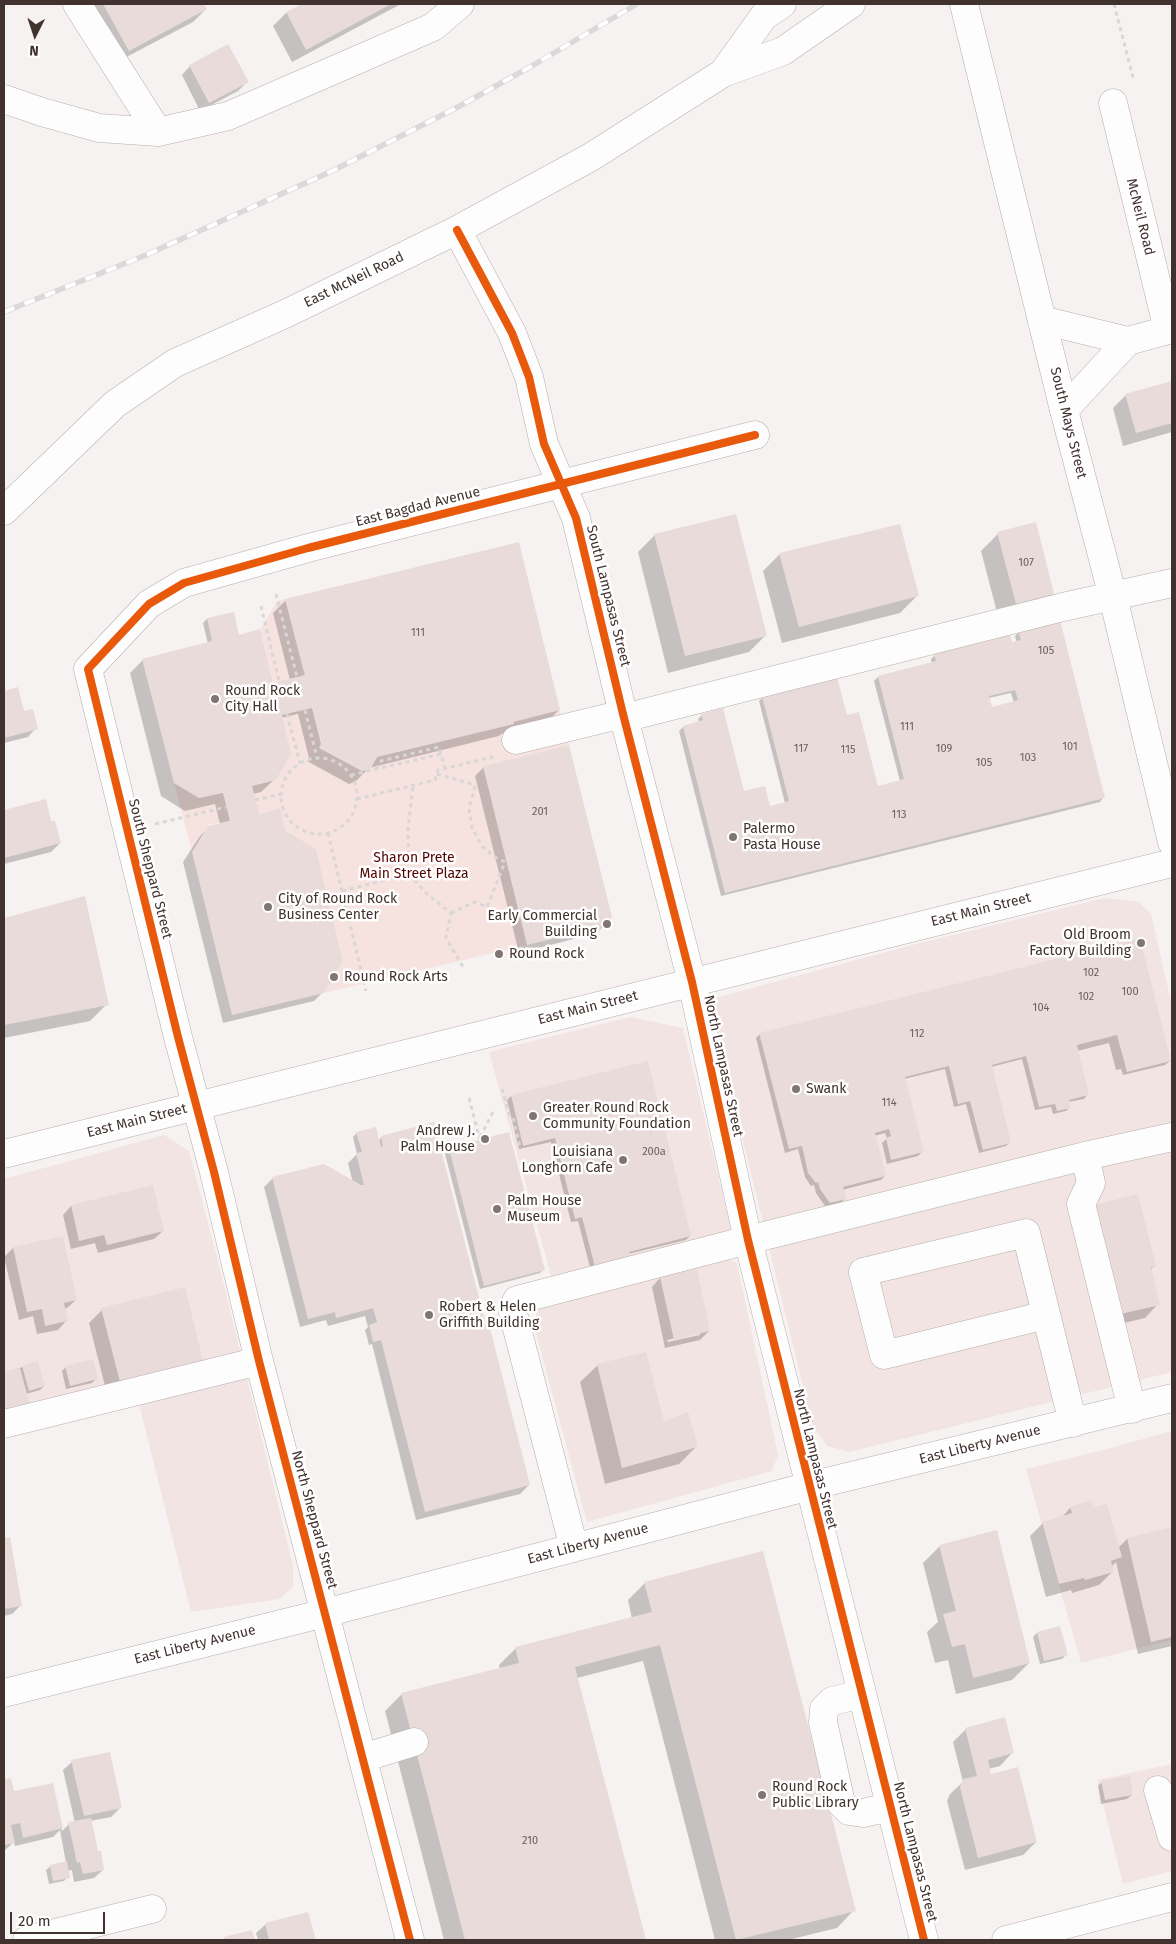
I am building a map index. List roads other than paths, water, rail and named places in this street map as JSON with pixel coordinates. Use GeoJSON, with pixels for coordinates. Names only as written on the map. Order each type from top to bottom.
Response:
{"type":"FeatureCollection","features":[{"type":"Feature","properties":{"kind":"street"},"geometry":{"type":"LineString","coordinates":[[77,4],[158,132]]}},
{"type":"Feature","properties":{"kind":"street"},"geometry":{"type":"LineString","coordinates":[[4,99],[100,128],[158,132],[228,116],[433,27],[460,4]]}},
{"type":"Feature","properties":{"kind":"street","name":"East McNeil Road"},"geometry":{"type":"LineString","coordinates":[[723,73],[764,16],[782,4]]}},
{"type":"Feature","properties":{"kind":"street","name":"East McNeil Road"},"geometry":{"type":"LineString","coordinates":[[4,511],[115,404],[176,364],[285,314],[457,230],[591,157],[723,73],[783,51],[852,4]]}},
{"type":"Feature","properties":{"kind":"street","name":"South Mays Street"},"geometry":{"type":"LineString","coordinates":[[964,4],[1064,410],[1113,597],[1172,842]]}},
{"type":"Feature","properties":{"kind":"street","name":"McNeil Road"},"geometry":{"type":"LineString","coordinates":[[1113,104],[1170,330]]}},
{"type":"Feature","properties":{"kind":"street","name":"South Lampasas Street"},"geometry":{"type":"LineString","coordinates":[[457,230],[512,332],[529,377],[544,444],[576,518],[692,982]]}},
{"type":"Feature","properties":{"kind":"street"},"geometry":{"type":"LineString","coordinates":[[1042,320],[1128,341],[1170,330]]}},
{"type":"Feature","properties":{"kind":"street"},"geometry":{"type":"LineString","coordinates":[[1064,410],[1128,341]]}},
{"type":"Feature","properties":{"kind":"street","name":"East Bagdad Avenue"},"geometry":{"type":"LineString","coordinates":[[110,645],[149,604],[184,583],[308,548],[755,435]]}},
{"type":"Feature","properties":{"kind":"street"},"geometry":{"type":"LineString","coordinates":[[516,740],[624,716],[1063,607],[1172,583]]}},
{"type":"Feature","properties":{"kind":"street","name":"South Sheppard Street"},"geometry":{"type":"LineString","coordinates":[[110,645],[88,669],[196,1106]]}},
{"type":"Feature","properties":{"kind":"street","name":"East Main Street"},"geometry":{"type":"LineString","coordinates":[[4,1154],[1172,863]]}},
{"type":"Feature","properties":{"kind":"street","name":"North Lampasas Street"},"geometry":{"type":"LineString","coordinates":[[692,982],[748,1240],[924,1940]]}},
{"type":"Feature","properties":{"kind":"street","name":"North Sheppard Street"},"geometry":{"type":"LineString","coordinates":[[196,1106],[410,1940]]}},
{"type":"Feature","properties":{"kind":"street"},"geometry":{"type":"LineString","coordinates":[[574,1548],[513,1313],[517,1300],[1085,1156],[1172,1137]]}},
{"type":"Feature","properties":{"kind":"street"},"geometry":{"type":"LineString","coordinates":[[1085,1156],[1092,1183],[1081,1204],[1132,1408]]}},
{"type":"Feature","properties":{"kind":"street"},"geometry":{"type":"LineString","coordinates":[[1046,1315],[884,1355],[863,1272],[1026,1232],[1073,1423]]}},
{"type":"Feature","properties":{"kind":"street"},"geometry":{"type":"LineString","coordinates":[[4,1424],[260,1361]]}},
{"type":"Feature","properties":{"kind":"street","name":"East Liberty Avenue"},"geometry":{"type":"LineString","coordinates":[[4,1692],[325,1613],[810,1486],[1172,1398]]}},
{"type":"Feature","properties":{"kind":"street"},"geometry":{"type":"LineString","coordinates":[[862,1694],[832,1701],[824,1709],[823,1722],[841,1802],[849,1811],[862,1813],[890,1807]]}},
{"type":"Feature","properties":{"kind":"street"},"geometry":{"type":"LineString","coordinates":[[363,1758],[414,1742]]}},
{"type":"Feature","properties":{"kind":"street"},"geometry":{"type":"LineString","coordinates":[[1158,1790],[1172,1837]]}},
{"type":"Feature","properties":{"kind":"street"},"geometry":{"type":"LineString","coordinates":[[1006,1940],[1172,1897]]}},
{"type":"Feature","properties":{"kind":"street"},"geometry":{"type":"LineString","coordinates":[[27,1940],[152,1909]]}},
{"type":"Feature","properties":{"kind":"railway"},"geometry":{"type":"LineString","coordinates":[[4,312],[146,255],[330,172],[458,107],[637,4]]}},
{"type":"Feature","properties":{"kind":"place","name":"Round Rock City Hall"},"geometry":{"type":"Point","coordinates":[215,699]}},
{"type":"Feature","properties":{"kind":"place","name":"Palermo Pasta House"},"geometry":{"type":"Point","coordinates":[733,837]}},
{"type":"Feature","properties":{"kind":"place","name":"City of Round Rock Business Center"},"geometry":{"type":"Point","coordinates":[268,907]}},
{"type":"Feature","properties":{"kind":"place","name":"Early Commercial Building"},"geometry":{"type":"Point","coordinates":[607,924]}},
{"type":"Feature","properties":{"kind":"place","name":"Old Broom Factory Building"},"geometry":{"type":"Point","coordinates":[1141,943]}},
{"type":"Feature","properties":{"kind":"place","name":"Round Rock"},"geometry":{"type":"Point","coordinates":[499,954]}},
{"type":"Feature","properties":{"kind":"place","name":"Round Rock Arts"},"geometry":{"type":"Point","coordinates":[334,977]}},
{"type":"Feature","properties":{"kind":"place","name":"Swank"},"geometry":{"type":"Point","coordinates":[796,1089]}},
{"type":"Feature","properties":{"kind":"place","name":"Greater Round Rock Community Foundation"},"geometry":{"type":"Point","coordinates":[533,1116]}},
{"type":"Feature","properties":{"kind":"place","name":"Andrew J. Palm House"},"geometry":{"type":"Point","coordinates":[485,1139]}},
{"type":"Feature","properties":{"kind":"place","name":"Louisiana Longhorn Cafe"},"geometry":{"type":"Point","coordinates":[623,1160]}},
{"type":"Feature","properties":{"kind":"place","name":"Palm House Museum"},"geometry":{"type":"Point","coordinates":[497,1209]}},
{"type":"Feature","properties":{"kind":"place","name":"Robert & Helen Griffith Building"},"geometry":{"type":"Point","coordinates":[429,1315]}},
{"type":"Feature","properties":{"kind":"place","name":"Round Rock Public Library"},"geometry":{"type":"Point","coordinates":[762,1795]}},
{"type":"Feature","properties":{"kind":"park label","name":"Sharon Prete Main Street Plaza"},"geometry":{"type":"Point","coordinates":[414,866]}}]}
